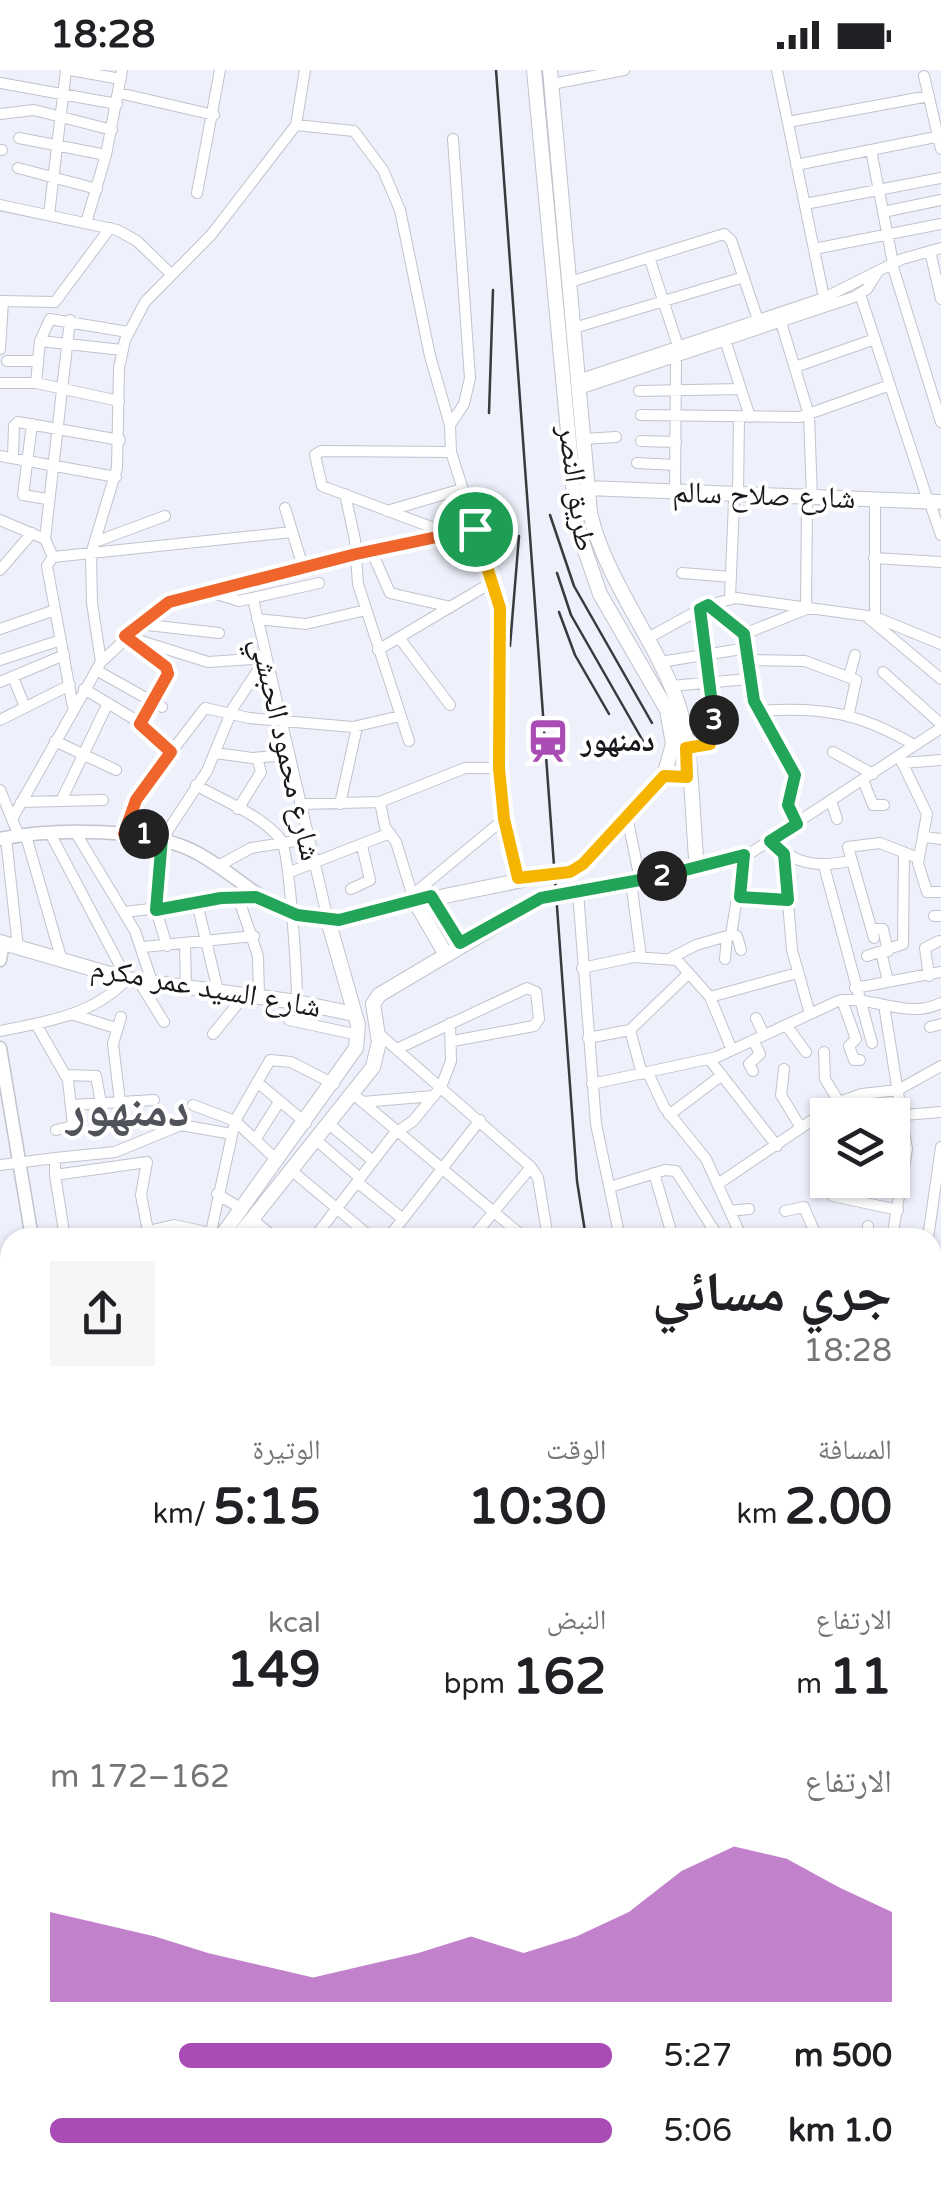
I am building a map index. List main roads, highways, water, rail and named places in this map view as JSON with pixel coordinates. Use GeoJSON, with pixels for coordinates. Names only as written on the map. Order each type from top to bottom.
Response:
{"type":"FeatureCollection","features":[{"type":"Feature","properties":{"kind":"main road","name":"طريق النصر"},"geometry":{"type":"LineString","coordinates":[[534,70],[575,515],[596,585],[671,721],[672,755],[664,776]]}},
{"type":"Feature","properties":{"kind":"main road","name":"طريق النصر"},"geometry":{"type":"LineString","coordinates":[[551,77],[588,492],[602,556],[671,686],[686,748],[698,868]]}},
{"type":"Feature","properties":{"kind":"main road","name":"شارع صلاح سالم"},"geometry":{"type":"LineString","coordinates":[[588,492],[675,492],[736,498]]}},
{"type":"Feature","properties":{"kind":"main road","name":"شارع صلاح سالم"},"geometry":{"type":"LineString","coordinates":[[588,492],[936,505]]}},
{"type":"Feature","properties":{"kind":"main road","name":"شارع صلاح سالم"},"geometry":{"type":"LineString","coordinates":[[809,501],[874,507],[936,505]]}},
{"type":"Feature","properties":{"kind":"main road"},"geometry":{"type":"LineString","coordinates":[[586,562],[602,556]]}},
{"type":"Feature","properties":{"kind":"main road"},"geometry":{"type":"LineString","coordinates":[[596,585],[612,577]]}},
{"type":"Feature","properties":{"kind":"main road"},"geometry":{"type":"LineString","coordinates":[[445,953],[409,900],[570,872],[590,858],[664,776],[687,777]]}},
{"type":"Feature","properties":{"kind":"main road"},"geometry":{"type":"LineString","coordinates":[[231,1228],[285,1166],[357,1098],[378,1051],[372,1012],[378,995],[541,898],[573,894]]}},
{"type":"Feature","properties":{"kind":"main road"},"geometry":{"type":"LineString","coordinates":[[431,896],[460,943]]}},
{"type":"Feature","properties":{"kind":"main road","name":"شارع محمود الحبشي"},"geometry":{"type":"LineString","coordinates":[[353,1057],[359,1035],[328,920],[361,916],[409,900]]}},
{"type":"Feature","properties":{"kind":"main road","name":"شارع السيد عمر مكرم"},"geometry":{"type":"LineString","coordinates":[[2,942],[139,980],[354,1014]]}},
{"type":"Feature","properties":{"kind":"main road"},"geometry":{"type":"LineString","coordinates":[[285,1166],[306,1124],[353,1057],[371,1071]]}},
{"type":"Feature","properties":{"kind":"railway"},"geometry":{"type":"LineString","coordinates":[[496,70],[577,1181],[584,1228]]}},
{"type":"Feature","properties":{"kind":"railway"},"geometry":{"type":"LineString","coordinates":[[489,413],[493,290]]}},
{"type":"Feature","properties":{"kind":"railway"},"geometry":{"type":"LineString","coordinates":[[550,515],[574,586],[652,723]]}},
{"type":"Feature","properties":{"kind":"railway"},"geometry":{"type":"LineString","coordinates":[[510,646],[519,536]]}},
{"type":"Feature","properties":{"kind":"railway"},"geometry":{"type":"LineString","coordinates":[[557,573],[571,615],[643,741]]}},
{"type":"Feature","properties":{"kind":"railway"},"geometry":{"type":"LineString","coordinates":[[559,612],[575,655],[609,714]]}},
{"type":"Feature","properties":{"kind":"place","name":"دمنهور"},"geometry":{"type":"Point","coordinates":[548,741]}},
{"type":"Feature","properties":{"kind":"district","name":"دمنهور"},"geometry":{"type":"Point","coordinates":[128,1108]}}]}
